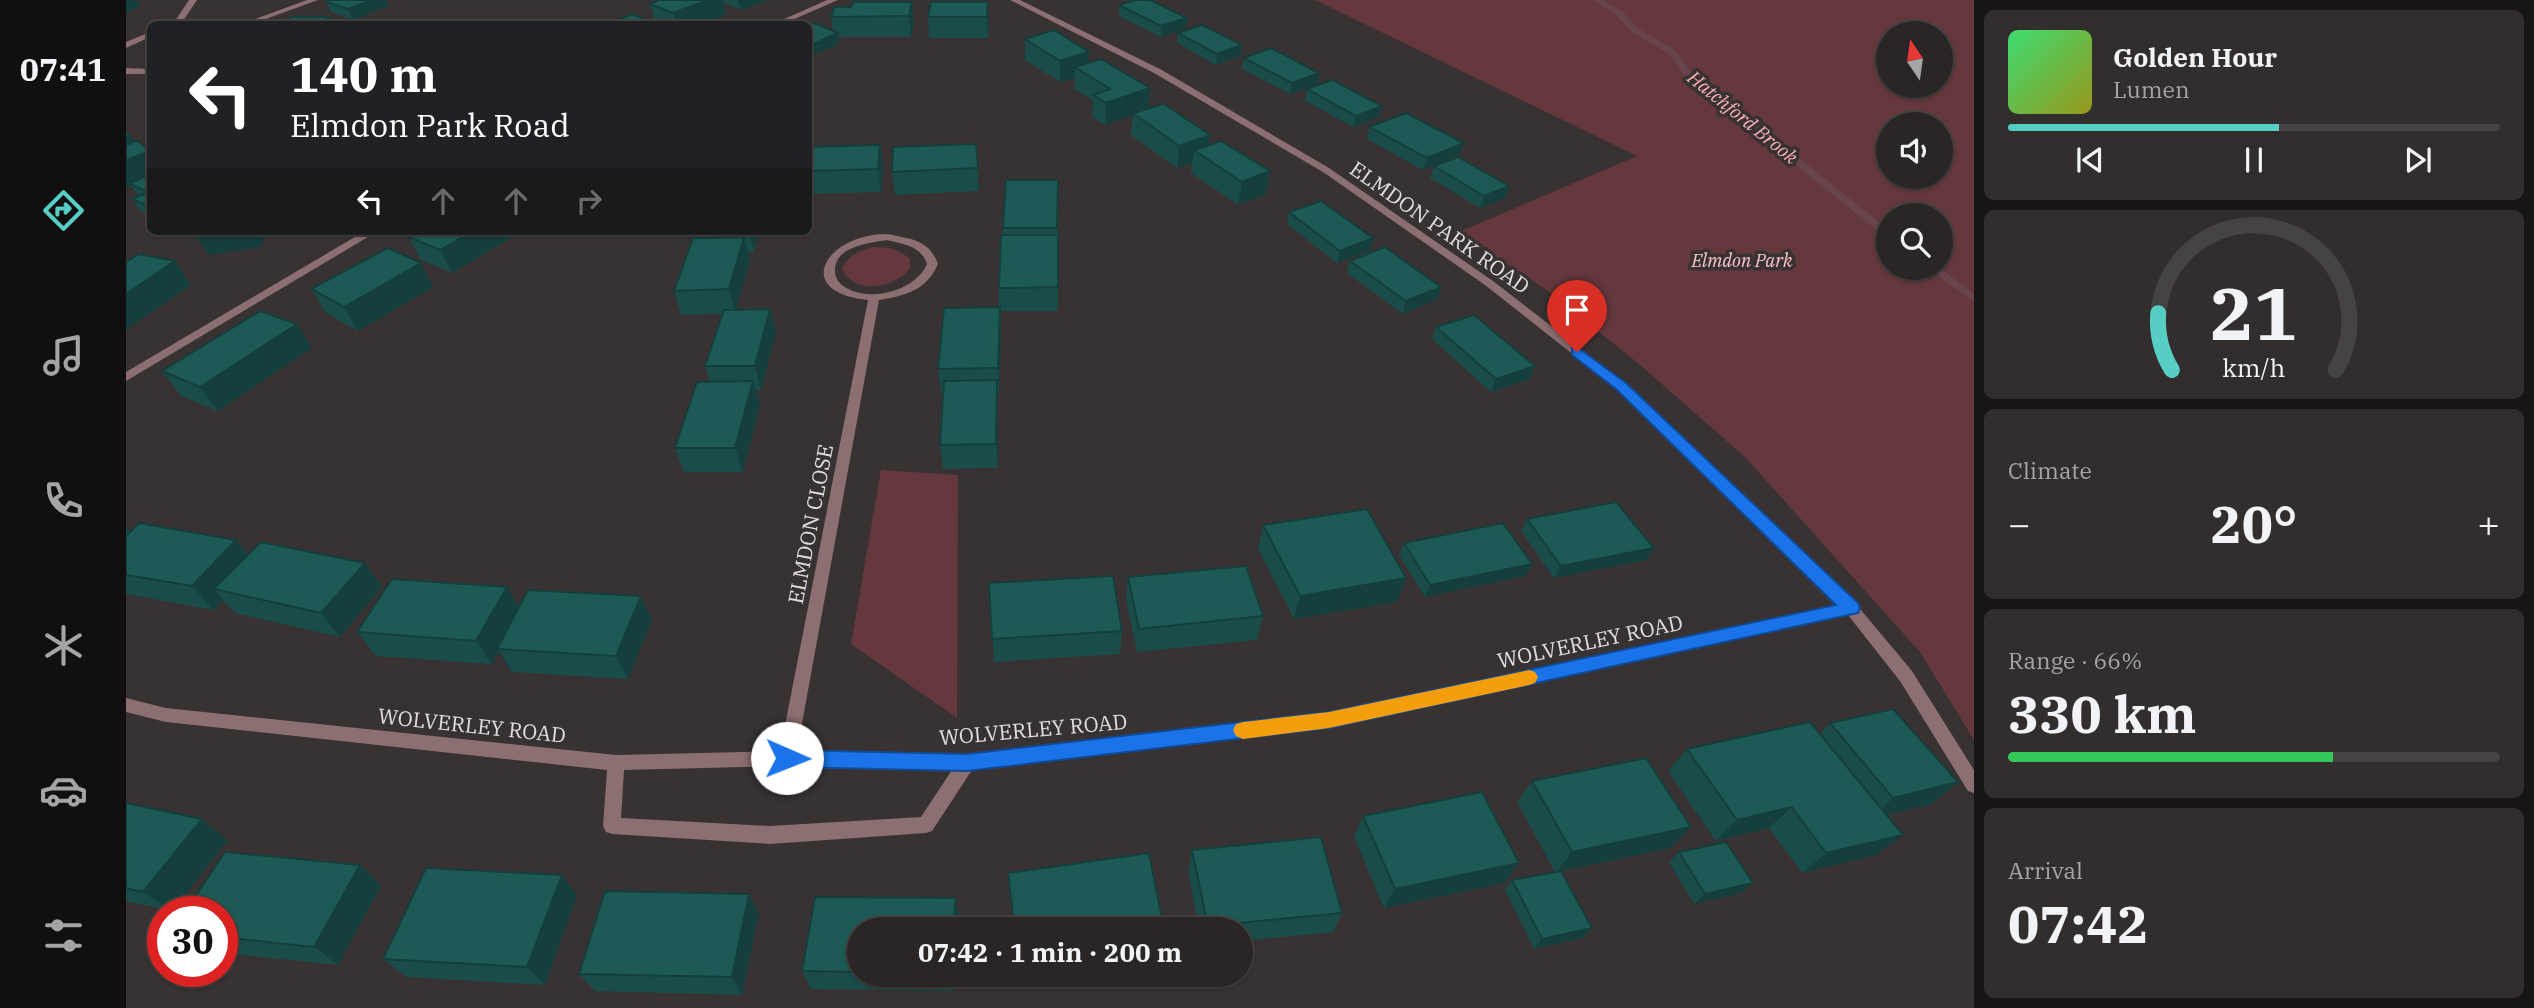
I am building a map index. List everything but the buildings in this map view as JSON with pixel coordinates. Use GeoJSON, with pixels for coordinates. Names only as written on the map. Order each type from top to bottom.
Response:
{"type":"FeatureCollection","features":[{"type":"Feature","properties":{"kind":"street"},"geometry":{"type":"LineString","coordinates":[[179,21],[193,0]]}},
{"type":"Feature","properties":{"kind":"street"},"geometry":{"type":"LineString","coordinates":[[254,21],[314,0]]}},
{"type":"Feature","properties":{"kind":"street"},"geometry":{"type":"LineString","coordinates":[[784,21],[834,0]]}},
{"type":"Feature","properties":{"kind":"street","name":"ELMDON PARK ROAD"},"geometry":{"type":"LineString","coordinates":[[1014,0],[1157,71],[1326,170],[1489,283],[1621,386],[1852,608],[1906,676],[1974,785]]}},
{"type":"Feature","properties":{"kind":"street"},"geometry":{"type":"LineString","coordinates":[[126,45],[147,35]]}},
{"type":"Feature","properties":{"kind":"street"},"geometry":{"type":"LineString","coordinates":[[126,71],[147,72]]}},
{"type":"Feature","properties":{"kind":"street"},"geometry":{"type":"LineString","coordinates":[[126,377],[366,235]]}},
{"type":"Feature","properties":{"kind":"street"},"geometry":{"type":"LineString","coordinates":[[887,237],[921,246],[931,256],[933,267],[927,279],[914,289],[895,296],[874,298],[853,295],[838,288],[829,278],[828,266],[835,255],[849,245],[867,239],[887,237]]}},
{"type":"Feature","properties":{"kind":"street","name":"ELMDON CLOSE"},"geometry":{"type":"LineString","coordinates":[[787,758],[874,298]]}},
{"type":"Feature","properties":{"kind":"street","name":"WOLVERLEY ROAD"},"geometry":{"type":"LineString","coordinates":[[126,705],[166,715],[616,763],[787,758],[967,763],[1329,720],[1852,608]]}},
{"type":"Feature","properties":{"kind":"street"},"geometry":{"type":"LineString","coordinates":[[616,763],[612,826],[770,835],[926,825],[967,763]]}},
{"type":"Feature","properties":{"kind":"green space","name":"Elmdon Park"},"geometry":{"type":"Polygon","coordinates":[[[1315,0],[1974,0],[1974,740],[1920,652],[1745,457],[1639,364],[1548,291],[1459,232],[1637,156],[1315,0]]]}},
{"type":"Feature","properties":{"kind":"green space"},"geometry":{"type":"Polygon","coordinates":[[[872,247],[901,252],[910,259],[910,268],[903,275],[885,284],[865,286],[856,283],[848,278],[842,269],[844,264],[858,252],[872,247]]]}},
{"type":"Feature","properties":{"kind":"green space"},"geometry":{"type":"Polygon","coordinates":[[[881,470],[958,475],[957,718],[851,644],[881,470]]]}},
{"type":"Feature","properties":{"kind":"waterway","name":"Hatchford Brook"},"geometry":{"type":"LineString","coordinates":[[1598,0],[1620,14],[1636,31],[1672,52],[1687,73],[1876,224]]}},
{"type":"Feature","properties":{"kind":"waterway","name":"Hatchford Brook"},"geometry":{"type":"LineString","coordinates":[[1949,280],[1974,299]]}},
{"type":"Feature","properties":{"kind":"slow traffic"},"geometry":{"type":"LineString","coordinates":[[1243,730],[1329,720],[1529,677]]}},
{"type":"Feature","properties":{"kind":"route"},"geometry":{"type":"LineString","coordinates":[[787,758],[967,763],[1329,720],[1852,608],[1621,386],[1577,352]]}}]}
